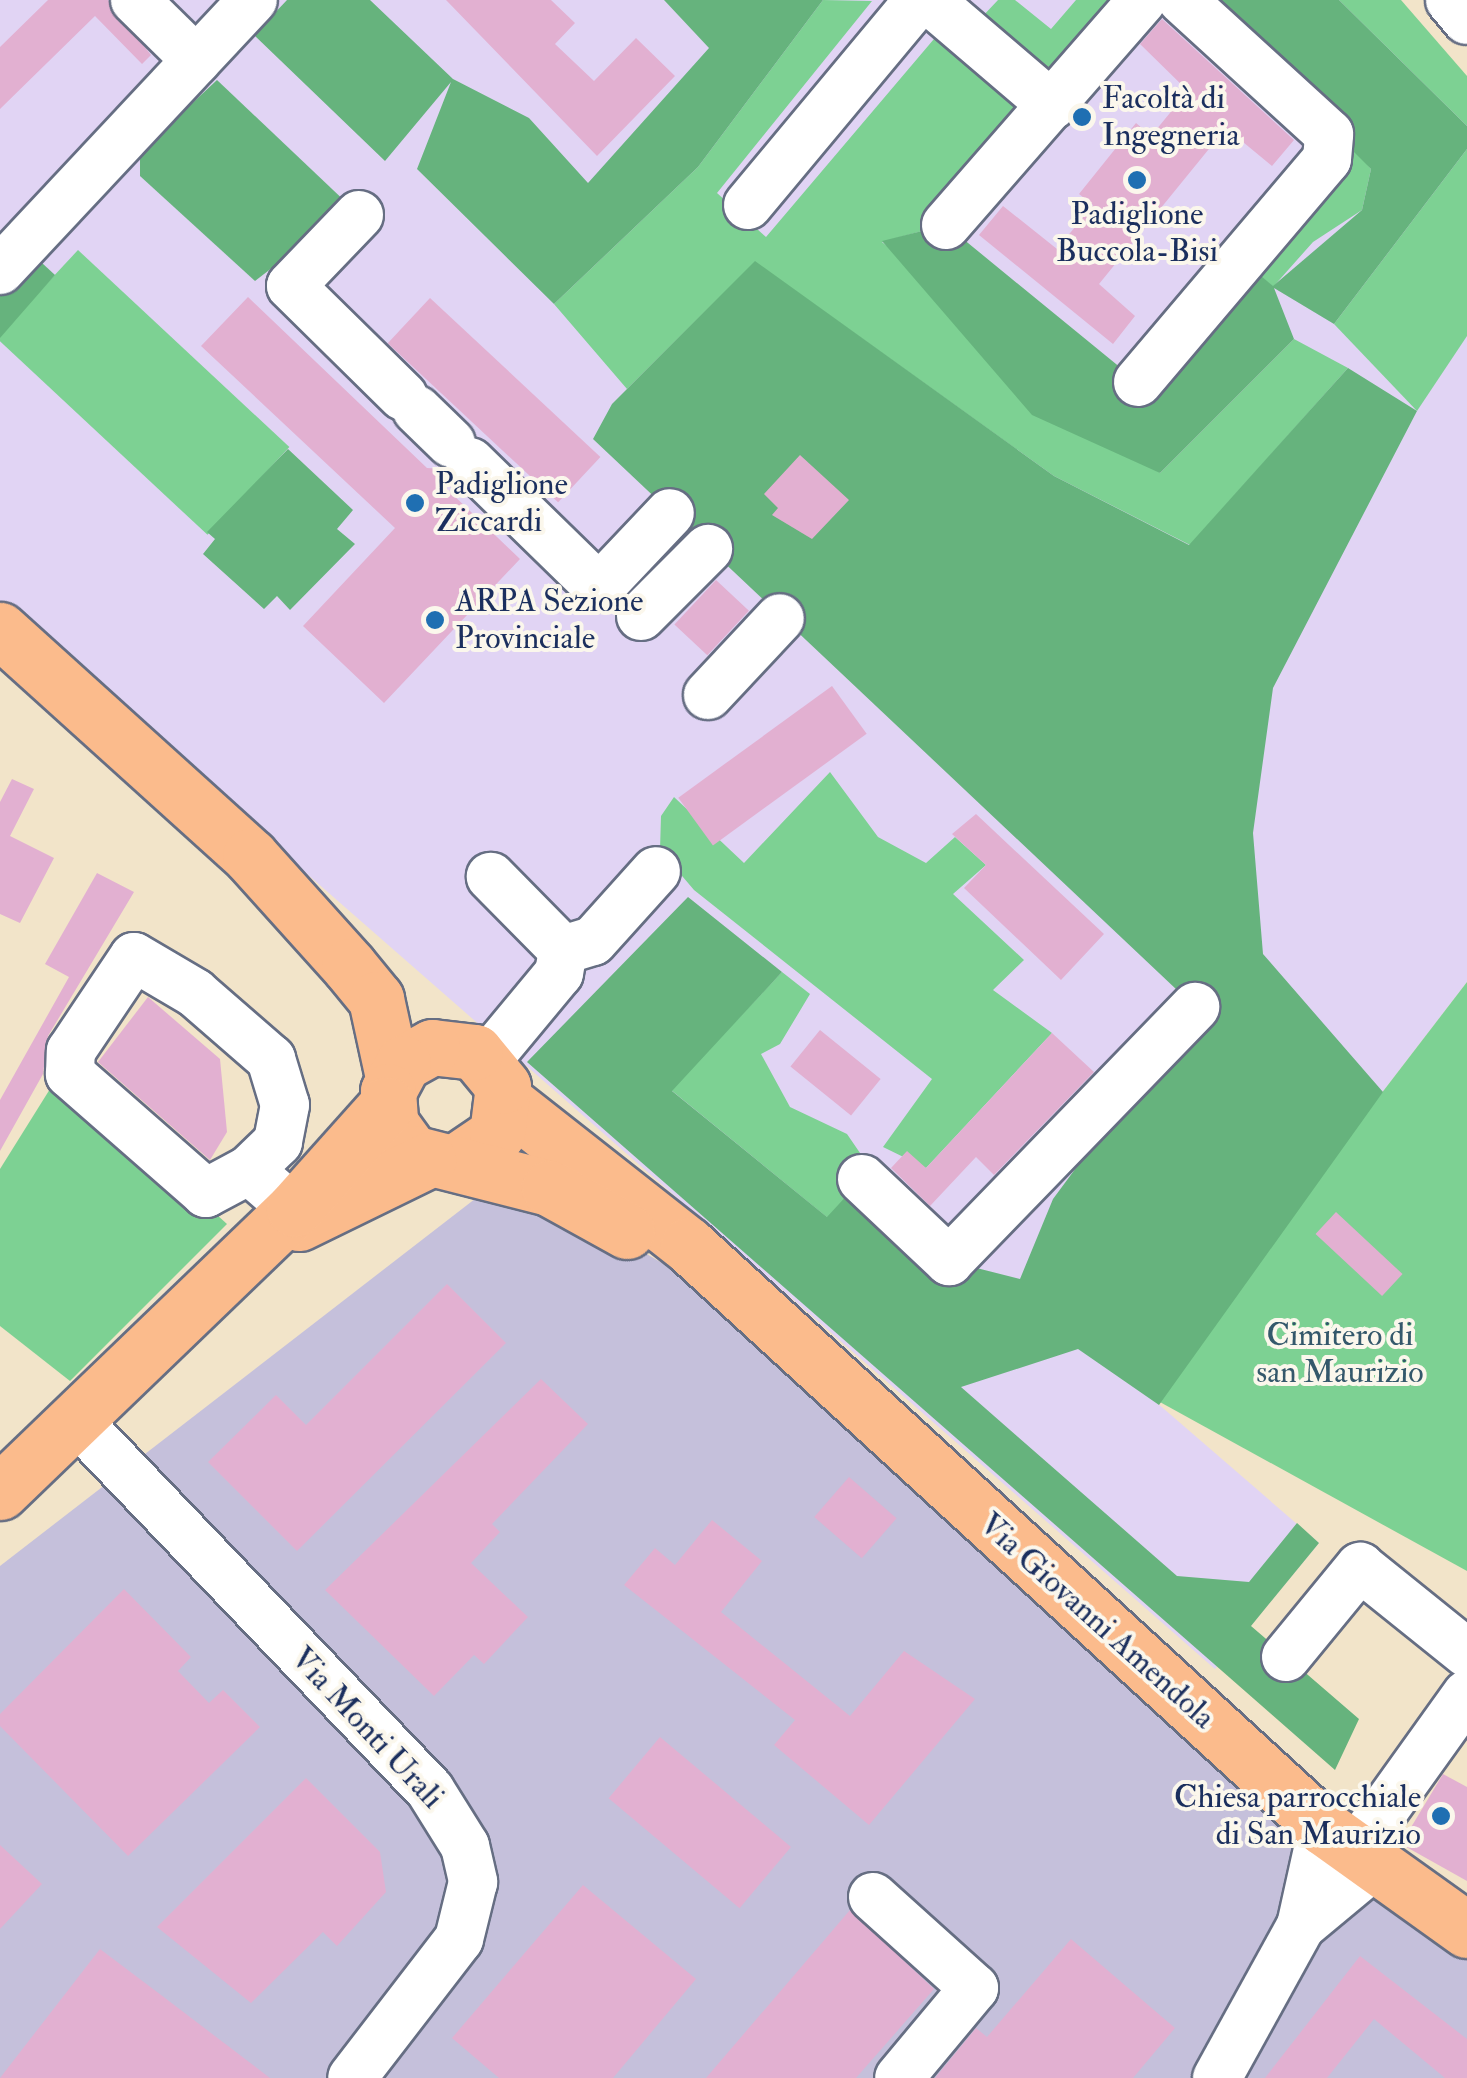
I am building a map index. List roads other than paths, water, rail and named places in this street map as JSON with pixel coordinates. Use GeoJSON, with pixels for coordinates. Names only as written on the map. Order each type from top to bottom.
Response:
{"type":"FeatureCollection","features":[{"type":"Feature","properties":{"kind":"main road","name":"Via Giovanni Amendola"},"geometry":{"type":"LineString","coordinates":[[0,630],[250,856],[380,960],[480,1069],[688,1245],[737,1297],[1350,1848],[1467,1930]]}},
{"type":"Feature","properties":{"kind":"main road","name":"Via Giovanni Amendola"},"geometry":{"type":"LineString","coordinates":[[250,856],[376,999],[399,1140],[442,1162],[549,1188],[737,1297]]}},
{"type":"Feature","properties":{"kind":"main road"},"geometry":{"type":"LineString","coordinates":[[0,1492],[275,1227],[390,1091],[416,1053],[480,1069],[486,1148],[275,1227]]}},
{"type":"Feature","properties":{"kind":"street"},"geometry":{"type":"LineString","coordinates":[[135,0],[196,60]]}},
{"type":"Feature","properties":{"kind":"street"},"geometry":{"type":"LineString","coordinates":[[0,270],[253,0]]}},
{"type":"Feature","properties":{"kind":"street"},"geometry":{"type":"LineString","coordinates":[[748,205],[918,0]]}},
{"type":"Feature","properties":{"kind":"street"},"geometry":{"type":"LineString","coordinates":[[946,224],[1142,0]]}},
{"type":"Feature","properties":{"kind":"street"},"geometry":{"type":"LineString","coordinates":[[1138,382],[1327,159],[1329,134],[1182,0]]}},
{"type":"Feature","properties":{"kind":"street"},"geometry":{"type":"LineString","coordinates":[[1450,0],[1467,20]]}},
{"type":"Feature","properties":{"kind":"street"},"geometry":{"type":"LineString","coordinates":[[946,14],[1052,105]]}},
{"type":"Feature","properties":{"kind":"street"},"geometry":{"type":"LineString","coordinates":[[359,215],[292,286],[599,588],[670,512]]}},
{"type":"Feature","properties":{"kind":"street"},"geometry":{"type":"LineString","coordinates":[[641,616],[708,549]]}},
{"type":"Feature","properties":{"kind":"street"},"geometry":{"type":"LineString","coordinates":[[708,695],[780,618]]}},
{"type":"Feature","properties":{"kind":"street"},"geometry":{"type":"LineString","coordinates":[[563,950],[593,941],[656,871]]}},
{"type":"Feature","properties":{"kind":"street"},"geometry":{"type":"LineString","coordinates":[[491,877],[563,950]]}},
{"type":"Feature","properties":{"kind":"street"},"geometry":{"type":"LineString","coordinates":[[480,1069],[559,974],[563,950]]}},
{"type":"Feature","properties":{"kind":"street"},"geometry":{"type":"LineString","coordinates":[[134,956],[218,1012],[272,1059],[286,1085],[278,1142],[250,1170],[206,1193],[70,1074],[71,1051],[134,956]]}},
{"type":"Feature","properties":{"kind":"street"},"geometry":{"type":"LineString","coordinates":[[862,1179],[949,1261],[1195,1007]]}},
{"type":"Feature","properties":{"kind":"street"},"geometry":{"type":"LineString","coordinates":[[250,1170],[275,1227]]}},
{"type":"Feature","properties":{"kind":"street","name":"Via Monti Urali"},"geometry":{"type":"LineString","coordinates":[[74,1418],[430,1790],[465,1846],[473,1882],[460,1939],[352,2078]]}},
{"type":"Feature","properties":{"kind":"street"},"geometry":{"type":"LineString","coordinates":[[1286,1657],[1360,1566],[1467,1653]]}},
{"type":"Feature","properties":{"kind":"street"},"geometry":{"type":"LineString","coordinates":[[1217,2078],[1301,1926],[1350,1848],[1467,1694]]}},
{"type":"Feature","properties":{"kind":"street"},"geometry":{"type":"LineString","coordinates":[[872,1897],[974,1988],[899,2078]]}},
{"type":"Feature","properties":{"kind":"place","name":"Facoltà di Ingegneria"},"geometry":{"type":"Point","coordinates":[1082,117]}},
{"type":"Feature","properties":{"kind":"place","name":"Padiglione Buccola-Bisi"},"geometry":{"type":"Point","coordinates":[1137,180]}},
{"type":"Feature","properties":{"kind":"place","name":"Padiglione Ziccardi"},"geometry":{"type":"Point","coordinates":[415,503]}},
{"type":"Feature","properties":{"kind":"place","name":"ARPA Sezione Provinciale"},"geometry":{"type":"Point","coordinates":[435,620]}},
{"type":"Feature","properties":{"kind":"place","name":"Chiesa parrocchiale di San Maurizio"},"geometry":{"type":"Point","coordinates":[1441,1816]}},
{"type":"Feature","properties":{"kind":"park label","name":"Cimitero di san Maurizio"},"geometry":{"type":"Point","coordinates":[1340,1354]}}]}
